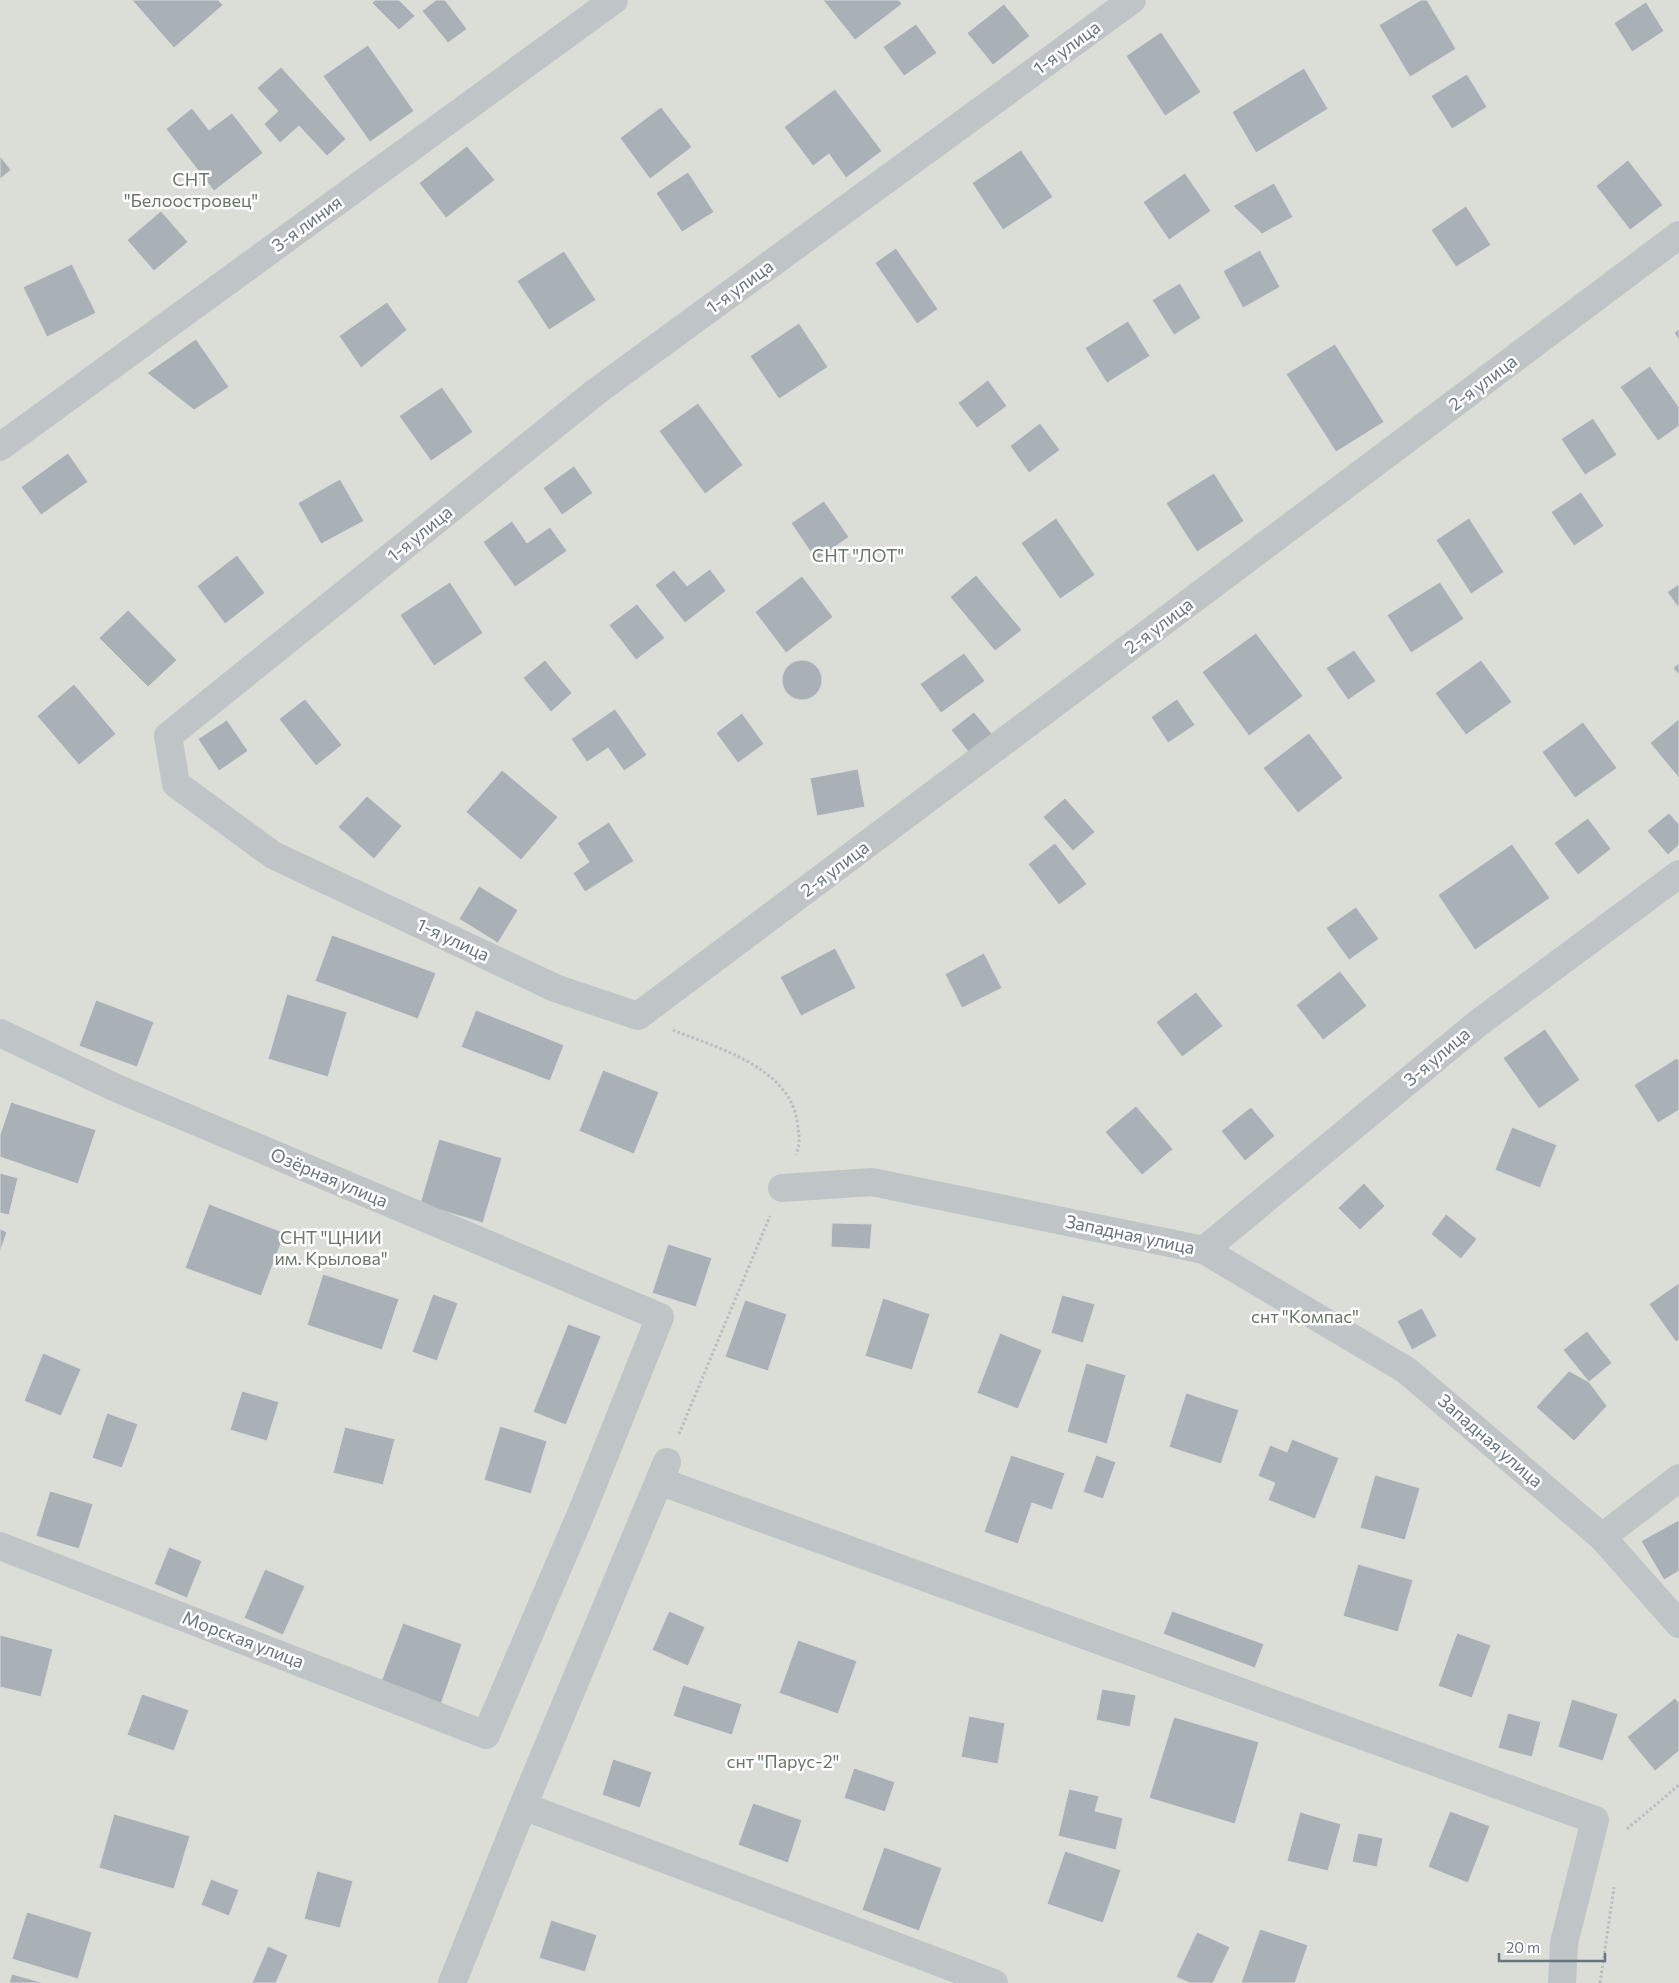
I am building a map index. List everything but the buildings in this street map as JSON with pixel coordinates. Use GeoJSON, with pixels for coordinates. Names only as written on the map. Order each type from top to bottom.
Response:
{"type":"FeatureCollection","features":[{"type":"Feature","properties":{"kind":"street","name":"1-я улица"},"geometry":{"type":"LineString","coordinates":[[638,1016],[555,988],[273,855],[176,784],[168,736],[598,391],[1132,0]]}},
{"type":"Feature","properties":{"kind":"street","name":"3-я линия"},"geometry":{"type":"LineString","coordinates":[[0,447],[611,1]]}},
{"type":"Feature","properties":{"kind":"street","name":"2-я улица"},"geometry":{"type":"LineString","coordinates":[[638,1016],[1679,235]]}},
{"type":"Feature","properties":{"kind":"street","name":"3-я улица"},"geometry":{"type":"LineString","coordinates":[[1204,1250],[1477,1024],[1679,874]]}},
{"type":"Feature","properties":{"kind":"street","name":"Озёрная улица"},"geometry":{"type":"LineString","coordinates":[[0,1033],[114,1087],[660,1317],[583,1509],[486,1735]]}},
{"type":"Feature","properties":{"kind":"street","name":"Западная улица"},"geometry":{"type":"LineString","coordinates":[[782,1188],[872,1182],[1204,1250],[1406,1370],[1602,1537],[1679,1624]]}},
{"type":"Feature","properties":{"kind":"street"},"geometry":{"type":"LineString","coordinates":[[452,1983],[523,1806],[663,1472],[1595,1820],[1564,1943],[1562,1983]]}},
{"type":"Feature","properties":{"kind":"street"},"geometry":{"type":"LineString","coordinates":[[1602,1537],[1679,1478]]}},
{"type":"Feature","properties":{"kind":"street","name":"Морская улица"},"geometry":{"type":"LineString","coordinates":[[0,1546],[486,1735]]}},
{"type":"Feature","properties":{"kind":"street"},"geometry":{"type":"LineString","coordinates":[[523,1806],[994,1983]]}},
{"type":"Feature","properties":{"kind":"path"},"geometry":{"type":"LineString","coordinates":[[638,1016],[746,1059],[780,1084],[796,1113],[801,1143],[663,1472]]}},
{"type":"Feature","properties":{"kind":"path"},"geometry":{"type":"LineString","coordinates":[[1622,1833],[1679,1785]]}},
{"type":"Feature","properties":{"kind":"path"},"geometry":{"type":"LineString","coordinates":[[1600,1983],[1615,1880]]}},
{"type":"Feature","properties":{"kind":"green space"},"geometry":{"type":"Polygon","coordinates":[[[0,0],[1679,0],[1679,1983],[0,1983],[0,0]]]}},
{"type":"Feature","properties":{"kind":"park label","name":"СНТ \"Белоостровец\""},"geometry":{"type":"Point","coordinates":[191,190]}},
{"type":"Feature","properties":{"kind":"park label","name":"СНТ \"ЛОТ\""},"geometry":{"type":"Point","coordinates":[858,556]}},
{"type":"Feature","properties":{"kind":"park label","name":"СНТ \"ЦНИИ им. Крылова\""},"geometry":{"type":"Point","coordinates":[331,1248]}},
{"type":"Feature","properties":{"kind":"park label","name":"снт \"Компас\""},"geometry":{"type":"Point","coordinates":[1305,1317]}},
{"type":"Feature","properties":{"kind":"park label","name":"снт \"Парус-2\""},"geometry":{"type":"Point","coordinates":[783,1762]}}]}
